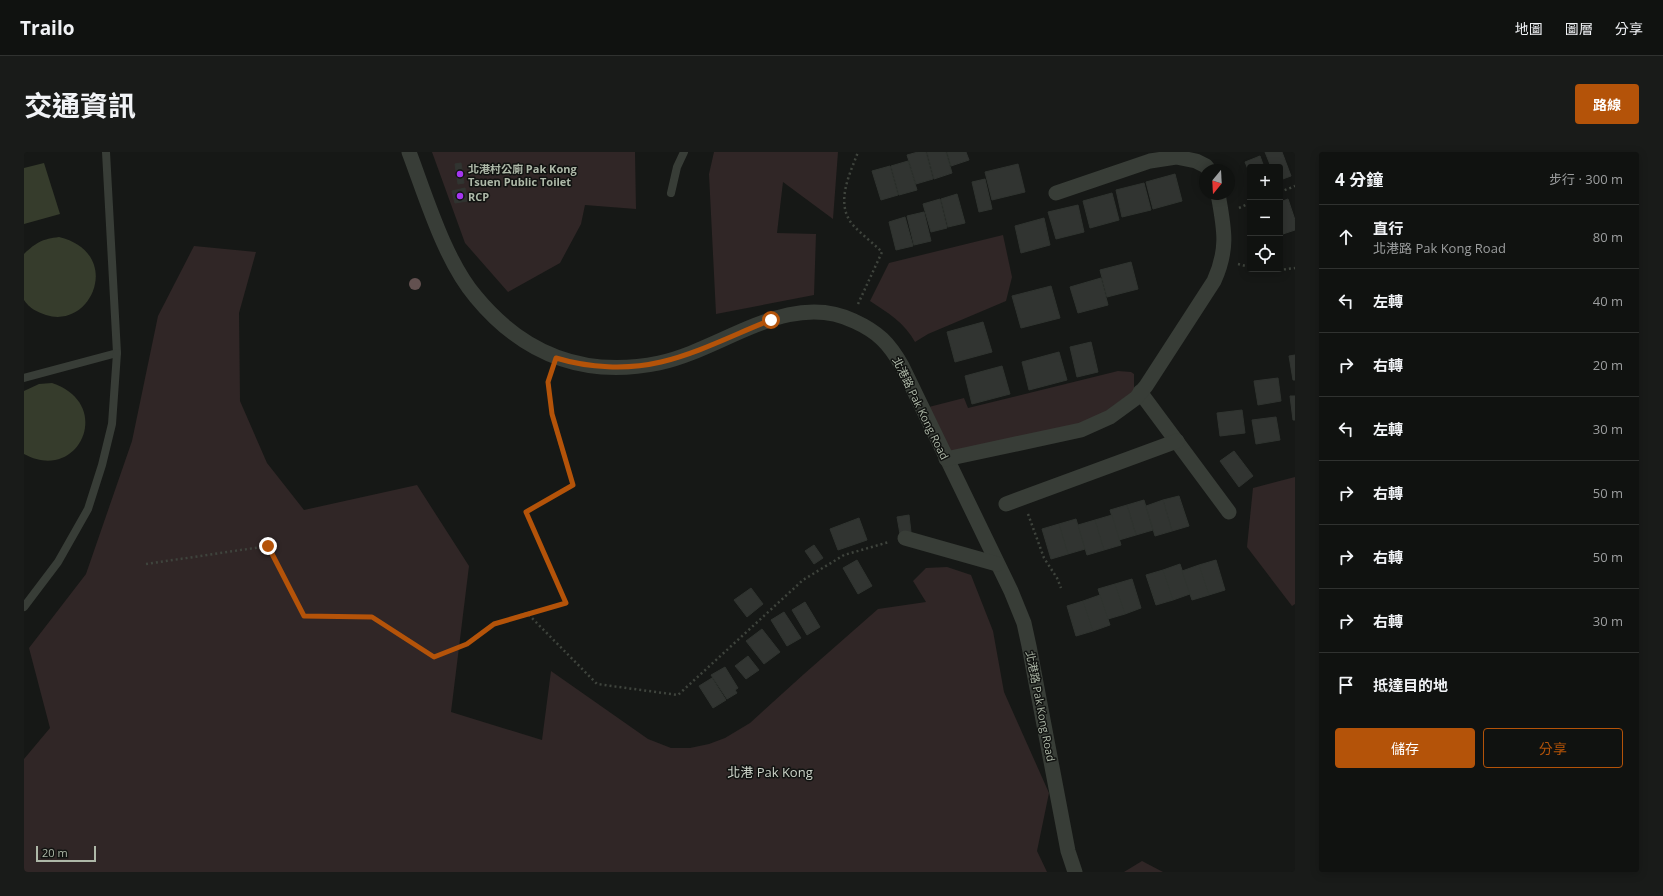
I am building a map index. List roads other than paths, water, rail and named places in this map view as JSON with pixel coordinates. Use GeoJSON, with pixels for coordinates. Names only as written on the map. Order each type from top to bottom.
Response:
{"type":"FeatureCollection","features":[{"type":"Feature","properties":{"kind":"street","name":"北港路 Pak Kong Road"},"geometry":{"type":"LineString","coordinates":[[409,152],[447,250],[468,286],[487,310],[512,332],[556,358],[580,364],[604,367],[660,363],[686,355],[771,320],[795,313],[821,311],[851,319],[880,336],[894,352],[1011,591],[1026,634],[1068,851],[1075,872]]}},
{"type":"Feature","properties":{"kind":"street"},"geometry":{"type":"LineString","coordinates":[[1056,193],[1150,161],[1176,157],[1196,161],[1202,164]]}},
{"type":"Feature","properties":{"kind":"street"},"geometry":{"type":"LineString","coordinates":[[946,459],[1081,430],[1110,417],[1124,408],[1140,392],[1155,373],[1214,281],[1219,270],[1225,235],[1219,200]]}},
{"type":"Feature","properties":{"kind":"street"},"geometry":{"type":"LineString","coordinates":[[1140,392],[1230,512]]}},
{"type":"Feature","properties":{"kind":"street"},"geometry":{"type":"LineString","coordinates":[[1006,504],[1177,441]]}},
{"type":"Feature","properties":{"kind":"street"},"geometry":{"type":"LineString","coordinates":[[905,538],[997,564]]}},
{"type":"Feature","properties":{"kind":"lane"},"geometry":{"type":"LineString","coordinates":[[24,607],[58,562],[88,509],[102,465],[112,424],[117,353],[106,152]]}},
{"type":"Feature","properties":{"kind":"lane"},"geometry":{"type":"LineString","coordinates":[[671,193],[677,167],[684,152]]}},
{"type":"Feature","properties":{"kind":"lane"},"geometry":{"type":"LineString","coordinates":[[24,378],[117,353]]}},
{"type":"Feature","properties":{"kind":"place","name":"北港村公廁 Pak Kong Tsuen Public Toilet"},"geometry":{"type":"Point","coordinates":[460,174]}},
{"type":"Feature","properties":{"kind":"place","name":"RCP"},"geometry":{"type":"Point","coordinates":[460,196]}},
{"type":"Feature","properties":{"kind":"district","name":"北港 Pak Kong"},"geometry":{"type":"Point","coordinates":[770,772]}}]}
